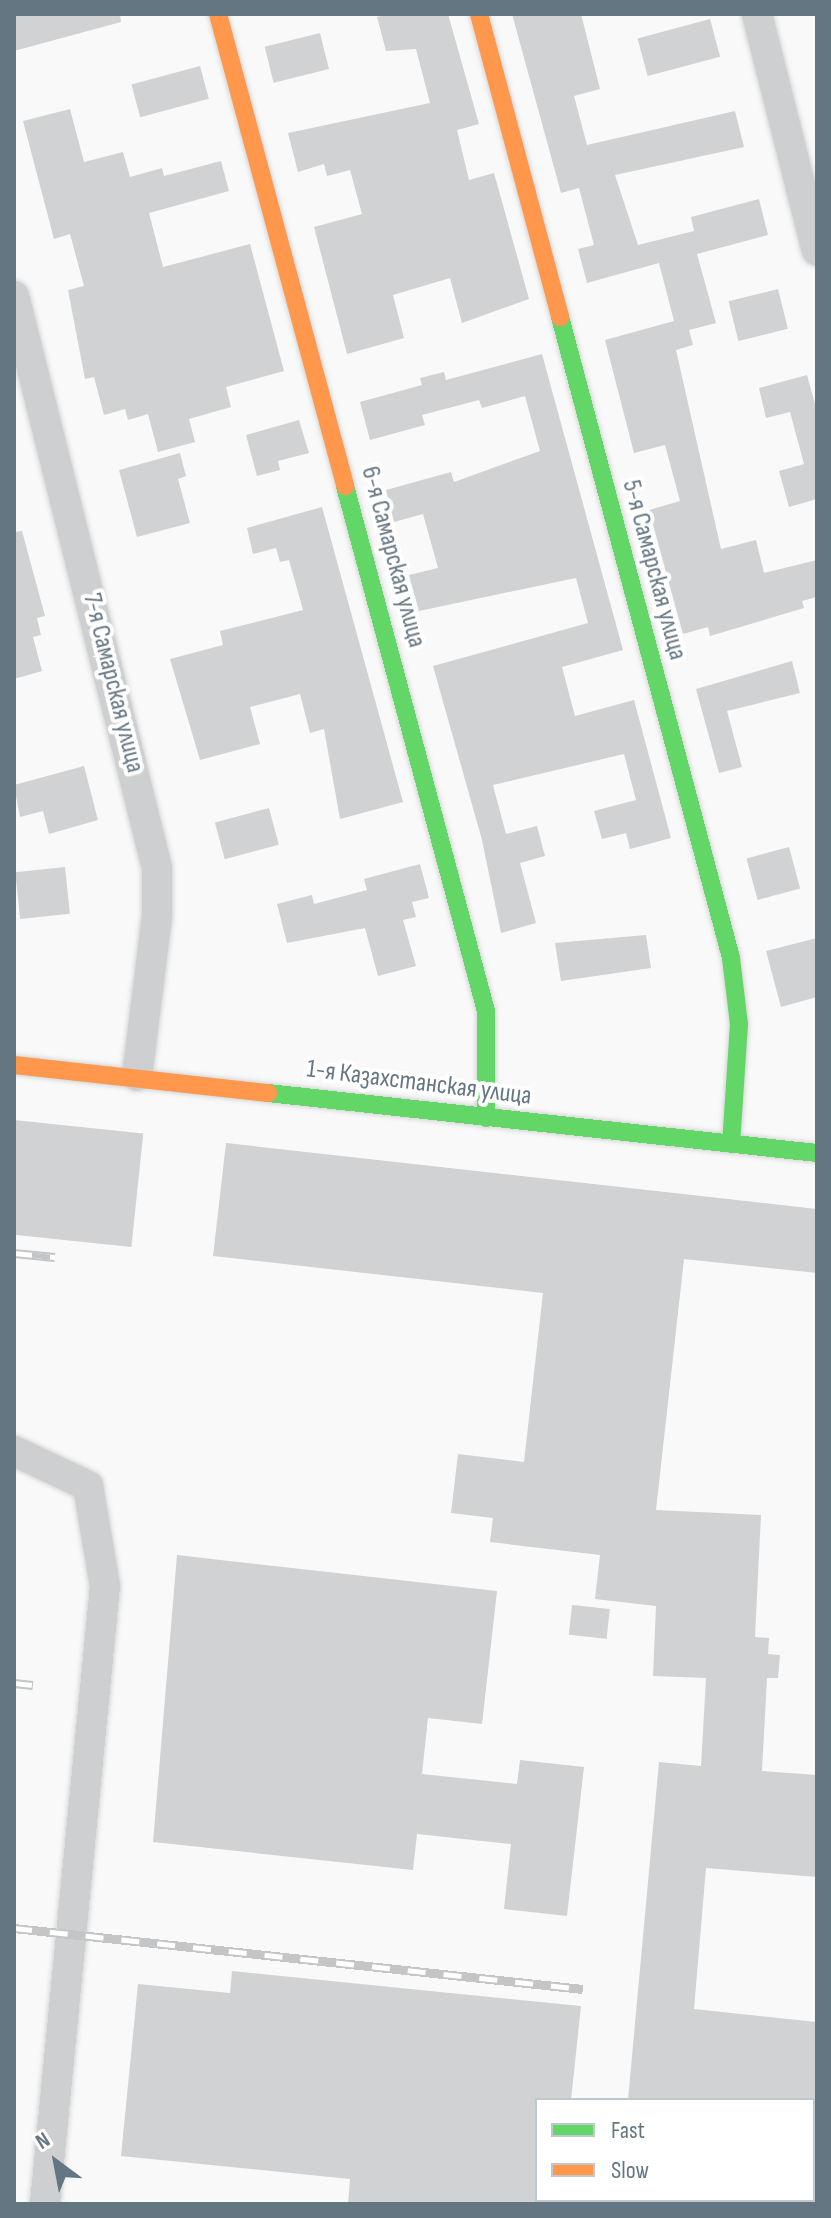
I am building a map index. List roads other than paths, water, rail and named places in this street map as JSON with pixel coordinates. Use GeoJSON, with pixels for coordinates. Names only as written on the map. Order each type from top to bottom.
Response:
{"type":"FeatureCollection","features":[{"type":"Feature","properties":{"kind":"street","name":"6-я Самарская улица"},"geometry":{"type":"LineString","coordinates":[[218,14],[486,1011],[486,1118]]}},
{"type":"Feature","properties":{"kind":"street","name":"5-я Самарская улица"},"geometry":{"type":"LineString","coordinates":[[479,14],[731,958],[740,1039],[731,1144]]}},
{"type":"Feature","properties":{"kind":"street"},"geometry":{"type":"LineString","coordinates":[[757,14],[817,251]]}},
{"type":"Feature","properties":{"kind":"street","name":"7-я Самарская улица"},"geometry":{"type":"LineString","coordinates":[[14,296],[157,868],[157,916],[137,1076]]}},
{"type":"Feature","properties":{"kind":"street","name":"1-я Казахстанская улица"},"geometry":{"type":"LineString","coordinates":[[14,1065],[137,1076],[486,1118],[817,1153]]}},
{"type":"Feature","properties":{"kind":"street"},"geometry":{"type":"LineString","coordinates":[[14,1451],[88,1486],[105,1586],[45,2204]]}},
{"type":"Feature","properties":{"kind":"railway"},"geometry":{"type":"LineString","coordinates":[[14,1253],[55,1257]]}},
{"type":"Feature","properties":{"kind":"railway"},"geometry":{"type":"LineString","coordinates":[[14,1683],[33,1685]]}},
{"type":"Feature","properties":{"kind":"railway"},"geometry":{"type":"LineString","coordinates":[[14,1928],[583,1989]]}}]}
